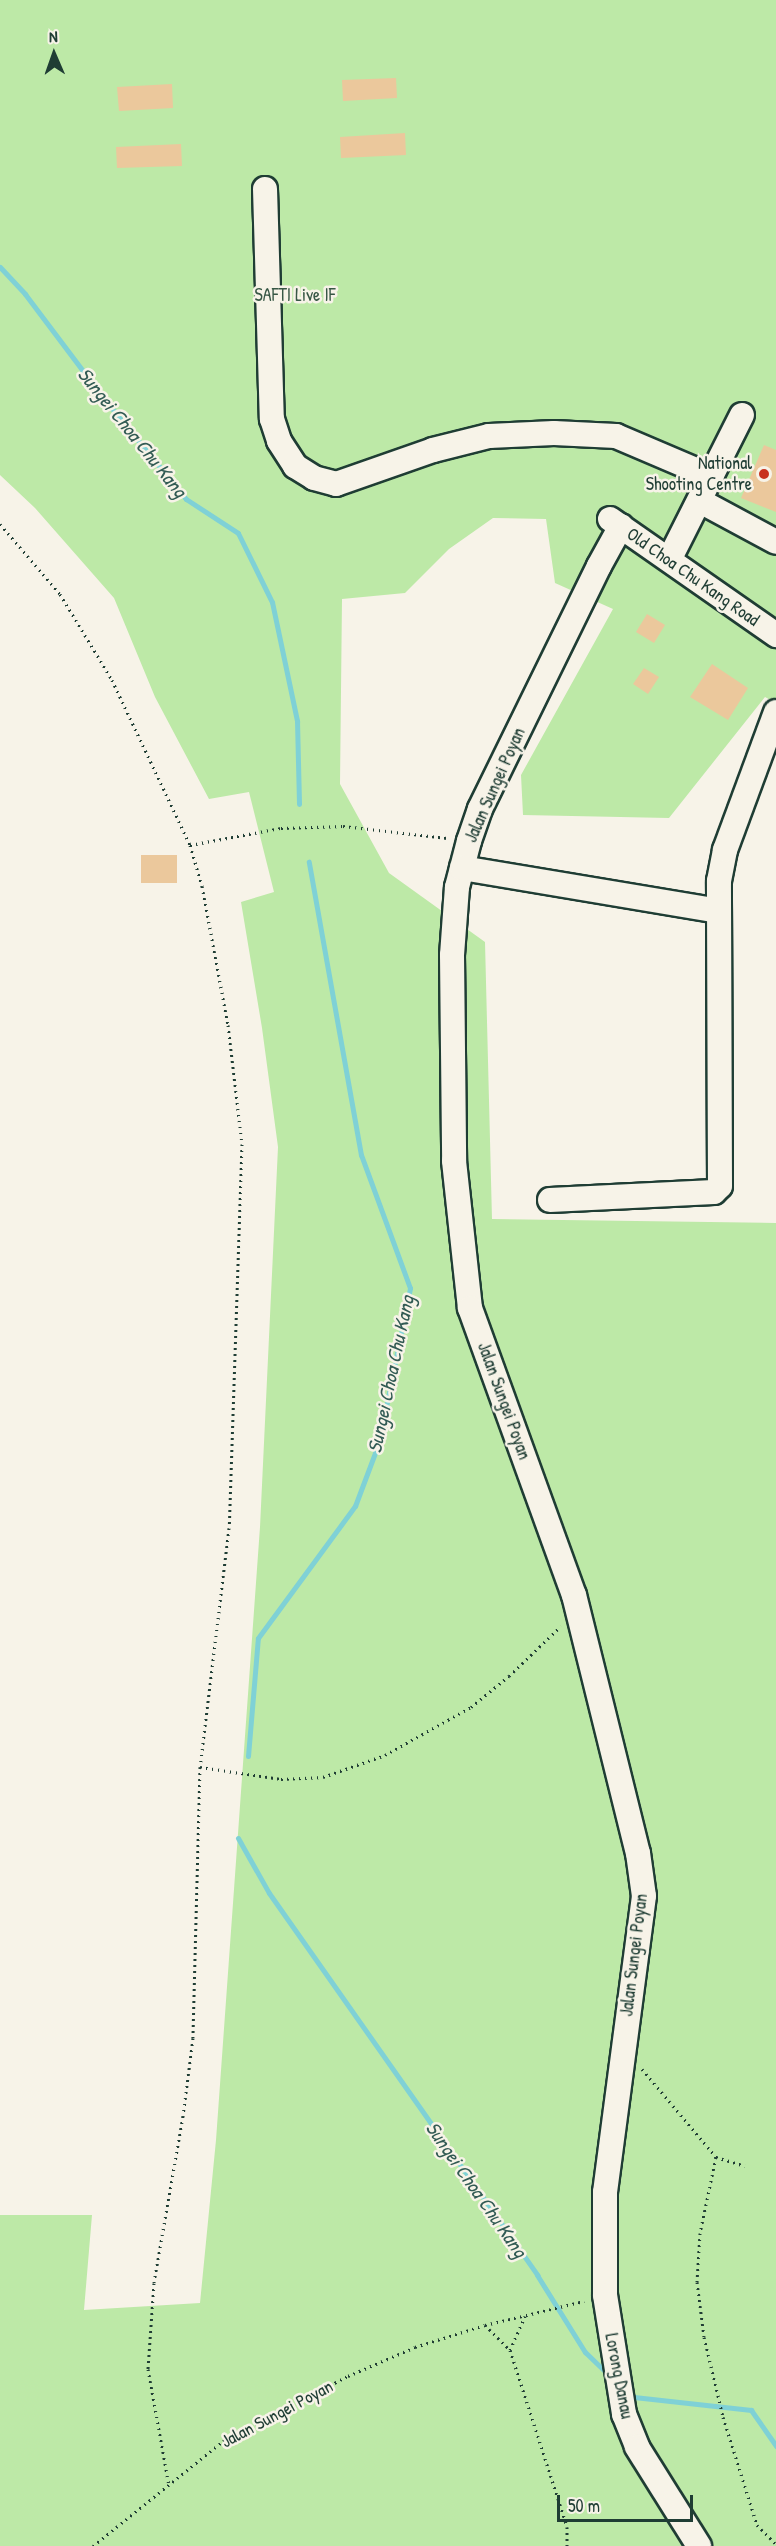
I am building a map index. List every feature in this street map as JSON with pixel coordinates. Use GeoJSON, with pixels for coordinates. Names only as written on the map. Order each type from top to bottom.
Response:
{"type":"FeatureCollection","features":[{"type":"Feature","properties":{"kind":"street"},"geometry":{"type":"LineString","coordinates":[[265,189],[272,419],[279,441],[295,466],[314,478],[336,484],[433,450],[489,436],[554,433],[616,436],[712,477]]}},
{"type":"Feature","properties":{"kind":"street"},"geometry":{"type":"LineString","coordinates":[[669,558],[742,415]]}},
{"type":"Feature","properties":{"kind":"street"},"geometry":{"type":"LineString","coordinates":[[700,501],[776,542]]}},
{"type":"Feature","properties":{"kind":"street","name":"Old Choa Chu Kang Road"},"geometry":{"type":"LineString","coordinates":[[615,523],[669,558],[776,635]]}},
{"type":"Feature","properties":{"kind":"street","name":"Jalan Sungei Poyan"},"geometry":{"type":"LineString","coordinates":[[605,2295],[605,2192],[644,1896],[638,1852],[577,1610],[470,1308],[454,1161],[452,955],[458,887],[469,841],[480,809],[599,566],[615,523]]}},
{"type":"Feature","properties":{"kind":"street"},"geometry":{"type":"LineString","coordinates":[[550,1200],[714,1192],[720,1186],[717,911],[725,850],[776,712]]}},
{"type":"Feature","properties":{"kind":"street"},"geometry":{"type":"LineString","coordinates":[[462,868],[717,911]]}},
{"type":"Feature","properties":{"kind":"street","name":"Lorong Danau"},"geometry":{"type":"LineString","coordinates":[[605,2295],[624,2414],[638,2447],[699,2546]]}},
{"type":"Feature","properties":{"kind":"path"},"geometry":{"type":"LineString","coordinates":[[0,524],[60,594],[112,680],[190,845],[202,886],[228,1025],[242,1144],[229,1528],[200,1767],[193,2038],[154,2283],[148,2369],[169,2486]]}},
{"type":"Feature","properties":{"kind":"path"},"geometry":{"type":"LineString","coordinates":[[190,845],[281,828],[344,826],[469,841]]}},
{"type":"Feature","properties":{"kind":"path"},"geometry":{"type":"LineString","coordinates":[[200,1767],[281,1779],[323,1777],[385,1755],[471,1707],[509,1676],[577,1610]]}},
{"type":"Feature","properties":{"kind":"path"},"geometry":{"type":"LineString","coordinates":[[623,2046],[716,2157],[745,2166]]}},
{"type":"Feature","properties":{"kind":"path"},"geometry":{"type":"LineString","coordinates":[[716,2157],[700,2233],[697,2282],[704,2337],[723,2418],[757,2525],[776,2544]]}},
{"type":"Feature","properties":{"kind":"path","name":"Jalan Sungei Poyan"},"geometry":{"type":"LineString","coordinates":[[93,2546],[223,2441],[348,2376],[415,2347],[485,2325],[569,2306]]}},
{"type":"Feature","properties":{"kind":"path"},"geometry":{"type":"LineString","coordinates":[[510,2350],[525,2316]]}},
{"type":"Feature","properties":{"kind":"path"},"geometry":{"type":"LineString","coordinates":[[485,2325],[510,2350],[567,2527],[567,2546]]}},
{"type":"Feature","properties":{"kind":"green space","name":"SAFTI Live IF"},"geometry":{"type":"Polygon","coordinates":[[[0,0],[776,0],[776,703],[765,697],[669,818],[523,815],[521,775],[613,609],[555,583],[546,519],[493,518],[449,549],[405,593],[342,599],[340,784],[389,873],[485,942],[492,1219],[776,1223],[776,2546],[0,2546],[0,2215],[92,2215],[84,2310],[200,2303],[216,2140],[260,1527],[278,1147],[262,1028],[241,902],[274,892],[249,792],[209,799],[155,697],[114,598],[35,508],[0,475],[0,0]]]}},
{"type":"Feature","properties":{"kind":"building"},"geometry":{"type":"Polygon","coordinates":[[[396,78],[397,98],[343,101],[342,80],[396,78]]]}},
{"type":"Feature","properties":{"kind":"building"},"geometry":{"type":"Polygon","coordinates":[[[172,84],[173,108],[119,111],[117,87],[172,84]]]}},
{"type":"Feature","properties":{"kind":"building"},"geometry":{"type":"Polygon","coordinates":[[[405,133],[406,155],[341,158],[340,137],[405,133]]]}},
{"type":"Feature","properties":{"kind":"building"},"geometry":{"type":"Polygon","coordinates":[[[181,144],[182,166],[117,168],[116,147],[181,144]]]}},
{"type":"Feature","properties":{"kind":"building","name":"National Shooting Centre"},"geometry":{"type":"Polygon","coordinates":[[[764,445],[776,450],[776,512],[741,498],[764,445]]]}},
{"type":"Feature","properties":{"kind":"building"},"geometry":{"type":"Polygon","coordinates":[[[647,614],[665,625],[654,643],[636,632],[647,614]]]}},
{"type":"Feature","properties":{"kind":"building"},"geometry":{"type":"Polygon","coordinates":[[[712,664],[748,688],[728,720],[690,697],[712,664]]]}},
{"type":"Feature","properties":{"kind":"building"},"geometry":{"type":"Polygon","coordinates":[[[644,668],[659,677],[648,694],[633,684],[644,668]]]}},
{"type":"Feature","properties":{"kind":"building"},"geometry":{"type":"Polygon","coordinates":[[[141,855],[177,855],[177,883],[141,883],[141,855]]]}},
{"type":"Feature","properties":{"kind":"waterway","name":"Sungei Choa Chu Kang"},"geometry":{"type":"LineString","coordinates":[[0,267],[25,294],[105,400],[186,499],[238,533],[272,602],[297,721],[299,804]]}},
{"type":"Feature","properties":{"kind":"waterway","name":"Sungei Choa Chu Kang"},"geometry":{"type":"LineString","coordinates":[[248,1756],[258,1638],[355,1506],[379,1442],[410,1288],[361,1155],[309,862]]}},
{"type":"Feature","properties":{"kind":"waterway","name":"Sungei Choa Chu Kang"},"geometry":{"type":"LineString","coordinates":[[238,1838],[269,1893],[537,2275],[585,2352],[608,2374]]}},
{"type":"Feature","properties":{"kind":"waterway","name":"Sungei Choa Chu Kang"},"geometry":{"type":"LineString","coordinates":[[628,2392],[634,2397],[751,2410],[776,2446]]}},
{"type":"Feature","properties":{"kind":"place","name":"National Shooting Centre"},"geometry":{"type":"Point","coordinates":[764,474]}}]}
